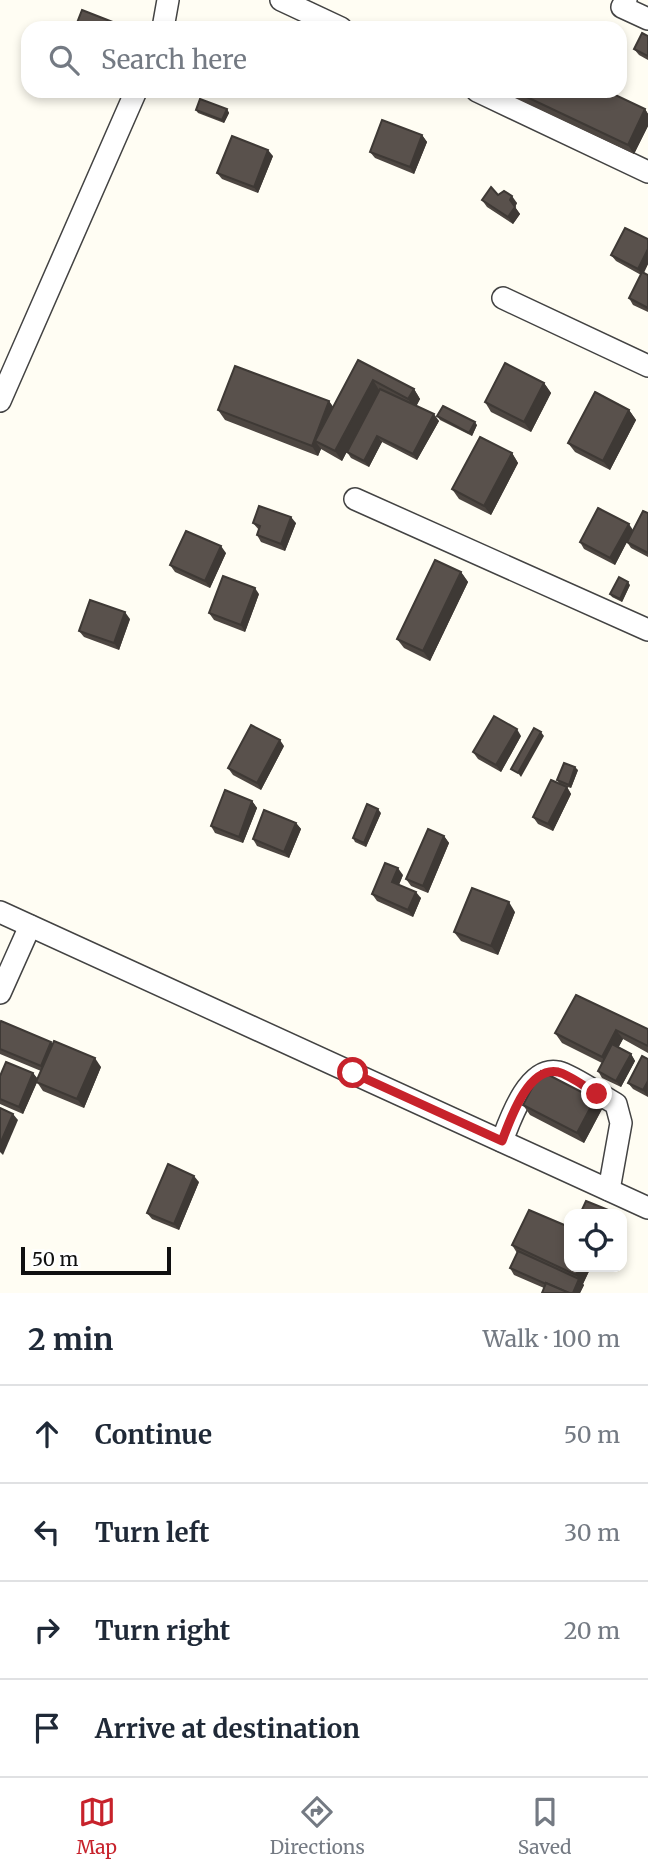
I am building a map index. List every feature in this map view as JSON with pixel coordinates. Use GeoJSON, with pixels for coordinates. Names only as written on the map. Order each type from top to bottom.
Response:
{"type":"FeatureCollection","features":[{"type":"Feature","properties":{"kind":"street"},"geometry":{"type":"LineString","coordinates":[[164,21],[168,0]]}},
{"type":"Feature","properties":{"kind":"street"},"geometry":{"type":"LineString","coordinates":[[281,0],[326,21]]}},
{"type":"Feature","properties":{"kind":"street"},"geometry":{"type":"LineString","coordinates":[[626,0],[622,7],[648,19]]}},
{"type":"Feature","properties":{"kind":"street"},"geometry":{"type":"LineString","coordinates":[[0,401],[133,98]]}},
{"type":"Feature","properties":{"kind":"street"},"geometry":{"type":"LineString","coordinates":[[492,98],[648,172]]}},
{"type":"Feature","properties":{"kind":"street"},"geometry":{"type":"LineString","coordinates":[[503,298],[648,366]]}},
{"type":"Feature","properties":{"kind":"street"},"geometry":{"type":"LineString","coordinates":[[355,499],[648,630]]}},
{"type":"Feature","properties":{"kind":"street"},"geometry":{"type":"LineString","coordinates":[[0,912],[648,1208]]}},
{"type":"Feature","properties":{"kind":"street"},"geometry":{"type":"LineString","coordinates":[[0,993],[30,926]]}},
{"type":"Feature","properties":{"kind":"street"},"geometry":{"type":"LineString","coordinates":[[502,1141],[521,1096],[528,1087],[547,1073],[558,1072],[616,1104],[621,1122],[609,1190]]}},
{"type":"Feature","properties":{"kind":"building"},"geometry":{"type":"Polygon","coordinates":[[[82,10],[110,21],[78,21],[82,10]]]}},
{"type":"Feature","properties":{"kind":"building"},"geometry":{"type":"Polygon","coordinates":[[[642,33],[648,36],[648,56],[634,49],[642,33]]]}},
{"type":"Feature","properties":{"kind":"building"},"geometry":{"type":"Polygon","coordinates":[[[529,98],[622,98],[645,109],[628,145],[529,98]]]}},
{"type":"Feature","properties":{"kind":"building"},"geometry":{"type":"Polygon","coordinates":[[[200,99],[227,109],[222,120],[196,110],[200,99]]]}},
{"type":"Feature","properties":{"kind":"building"},"geometry":{"type":"Polygon","coordinates":[[[382,120],[422,135],[410,167],[370,152],[382,120]]]}},
{"type":"Feature","properties":{"kind":"building"},"geometry":{"type":"Polygon","coordinates":[[[232,136],[268,150],[254,187],[217,173],[232,136]]]}},
{"type":"Feature","properties":{"kind":"building"},"geometry":{"type":"Polygon","coordinates":[[[491,187],[498,195],[504,191],[512,196],[510,200],[515,207],[508,217],[482,200],[491,187]]]}},
{"type":"Feature","properties":{"kind":"building"},"geometry":{"type":"Polygon","coordinates":[[[625,228],[648,239],[648,249],[638,269],[611,255],[625,228]]]}},
{"type":"Feature","properties":{"kind":"building"},"geometry":{"type":"Polygon","coordinates":[[[642,272],[648,275],[648,308],[629,298],[642,272]]]}},
{"type":"Feature","properties":{"kind":"building"},"geometry":{"type":"Polygon","coordinates":[[[358,360],[414,389],[408,399],[373,380],[335,451],[315,441],[358,360]]]}},
{"type":"Feature","properties":{"kind":"building"},"geometry":{"type":"Polygon","coordinates":[[[505,363],[544,383],[524,422],[485,402],[505,363]]]}},
{"type":"Feature","properties":{"kind":"building"},"geometry":{"type":"Polygon","coordinates":[[[235,366],[329,401],[312,446],[218,410],[235,366]]]}},
{"type":"Feature","properties":{"kind":"building"},"geometry":{"type":"Polygon","coordinates":[[[380,389],[434,414],[413,454],[377,436],[364,461],[347,452],[380,389]]]}},
{"type":"Feature","properties":{"kind":"building"},"geometry":{"type":"Polygon","coordinates":[[[595,392],[629,410],[603,461],[568,443],[595,392]]]}},
{"type":"Feature","properties":{"kind":"building"},"geometry":{"type":"Polygon","coordinates":[[[443,406],[475,422],[469,433],[437,416],[443,406]]]}},
{"type":"Feature","properties":{"kind":"building"},"geometry":{"type":"Polygon","coordinates":[[[480,437],[512,453],[484,506],[452,489],[480,437]]]}},
{"type":"Feature","properties":{"kind":"building"},"geometry":{"type":"Polygon","coordinates":[[[259,506],[291,517],[281,544],[257,535],[260,526],[253,523],[259,506]]]}},
{"type":"Feature","properties":{"kind":"building"},"geometry":{"type":"Polygon","coordinates":[[[598,508],[629,524],[610,558],[580,542],[598,508]]]}},
{"type":"Feature","properties":{"kind":"building"},"geometry":{"type":"Polygon","coordinates":[[[643,511],[648,513],[648,553],[627,542],[643,511]]]}},
{"type":"Feature","properties":{"kind":"building"},"geometry":{"type":"Polygon","coordinates":[[[186,531],[221,546],[205,581],[170,565],[186,531]]]}},
{"type":"Feature","properties":{"kind":"building"},"geometry":{"type":"Polygon","coordinates":[[[435,560],[461,572],[423,651],[397,639],[435,560]]]}},
{"type":"Feature","properties":{"kind":"building"},"geometry":{"type":"Polygon","coordinates":[[[223,576],[255,588],[241,625],[209,613],[223,576]]]}},
{"type":"Feature","properties":{"kind":"building"},"geometry":{"type":"Polygon","coordinates":[[[619,577],[628,582],[620,599],[610,594],[619,577]]]}},
{"type":"Feature","properties":{"kind":"building"},"geometry":{"type":"Polygon","coordinates":[[[90,600],[125,612],[114,643],[79,631],[90,600]]]}},
{"type":"Feature","properties":{"kind":"building"},"geometry":{"type":"Polygon","coordinates":[[[494,716],[517,729],[496,765],[473,752],[494,716]]]}},
{"type":"Feature","properties":{"kind":"building"},"geometry":{"type":"Polygon","coordinates":[[[251,725],[280,740],[257,783],[228,768],[251,725]]]}},
{"type":"Feature","properties":{"kind":"building"},"geometry":{"type":"Polygon","coordinates":[[[534,728],[541,732],[518,773],[511,769],[534,728]]]}},
{"type":"Feature","properties":{"kind":"building"},"geometry":{"type":"Polygon","coordinates":[[[564,763],[575,767],[569,785],[557,780],[564,763]]]}},
{"type":"Feature","properties":{"kind":"building"},"geometry":{"type":"Polygon","coordinates":[[[551,780],[567,787],[548,824],[533,817],[551,780]]]}},
{"type":"Feature","properties":{"kind":"building"},"geometry":{"type":"Polygon","coordinates":[[[225,790],[252,801],[239,837],[211,826],[225,790]]]}},
{"type":"Feature","properties":{"kind":"building"},"geometry":{"type":"Polygon","coordinates":[[[367,804],[378,809],[364,843],[353,838],[367,804]]]}},
{"type":"Feature","properties":{"kind":"building"},"geometry":{"type":"Polygon","coordinates":[[[264,810],[296,823],[284,852],[253,839],[264,810]]]}},
{"type":"Feature","properties":{"kind":"building"},"geometry":{"type":"Polygon","coordinates":[[[428,829],[444,836],[423,886],[406,879],[428,829]]]}},
{"type":"Feature","properties":{"kind":"building"},"geometry":{"type":"Polygon","coordinates":[[[385,863],[398,868],[392,882],[416,892],[408,910],[372,894],[385,863]]]}},
{"type":"Feature","properties":{"kind":"building"},"geometry":{"type":"Polygon","coordinates":[[[472,888],[509,902],[491,946],[454,932],[472,888]]]}},
{"type":"Feature","properties":{"kind":"building"},"geometry":{"type":"Polygon","coordinates":[[[576,995],[648,1029],[648,1046],[616,1030],[602,1057],[555,1033],[576,995]]]}},
{"type":"Feature","properties":{"kind":"building"},"geometry":{"type":"Polygon","coordinates":[[[1,1021],[51,1042],[41,1066],[0,1049],[1,1021]]]}},
{"type":"Feature","properties":{"kind":"building"},"geometry":{"type":"Polygon","coordinates":[[[54,1041],[95,1058],[77,1099],[36,1082],[54,1041]]]}},
{"type":"Feature","properties":{"kind":"building"},"geometry":{"type":"Polygon","coordinates":[[[612,1044],[631,1054],[616,1081],[598,1071],[612,1044]]]}},
{"type":"Feature","properties":{"kind":"building"},"geometry":{"type":"Polygon","coordinates":[[[642,1056],[648,1059],[648,1081],[643,1090],[628,1083],[642,1056]]]}},
{"type":"Feature","properties":{"kind":"building"},"geometry":{"type":"Polygon","coordinates":[[[6,1062],[33,1073],[19,1107],[0,1099],[0,1076],[6,1062]]]}},
{"type":"Feature","properties":{"kind":"building"},"geometry":{"type":"Polygon","coordinates":[[[541,1071],[595,1099],[577,1133],[523,1105],[541,1071]]]}},
{"type":"Feature","properties":{"kind":"building"},"geometry":{"type":"Polygon","coordinates":[[[0,1108],[13,1114],[0,1144],[0,1108]]]}},
{"type":"Feature","properties":{"kind":"building"},"geometry":{"type":"Polygon","coordinates":[[[168,1164],[194,1176],[174,1224],[147,1213],[168,1164]]]}},
{"type":"Feature","properties":{"kind":"building"},"geometry":{"type":"Polygon","coordinates":[[[586,1201],[606,1209],[582,1209],[586,1201]]]}},
{"type":"Feature","properties":{"kind":"building"},"geometry":{"type":"Polygon","coordinates":[[[529,1210],[564,1225],[564,1269],[512,1245],[529,1210]]]}},
{"type":"Feature","properties":{"kind":"building"},"geometry":{"type":"Polygon","coordinates":[[[518,1251],[579,1279],[573,1293],[510,1268],[518,1251]]]}},
{"type":"Feature","properties":{"kind":"building"},"geometry":{"type":"Polygon","coordinates":[[[546,1283],[569,1293],[542,1293],[546,1283]]]}},
{"type":"Feature","properties":{"kind":"route"},"geometry":{"type":"LineString","coordinates":[[353,1073],[502,1141],[521,1096],[536,1079],[547,1073],[558,1072],[597,1094]]}}]}
